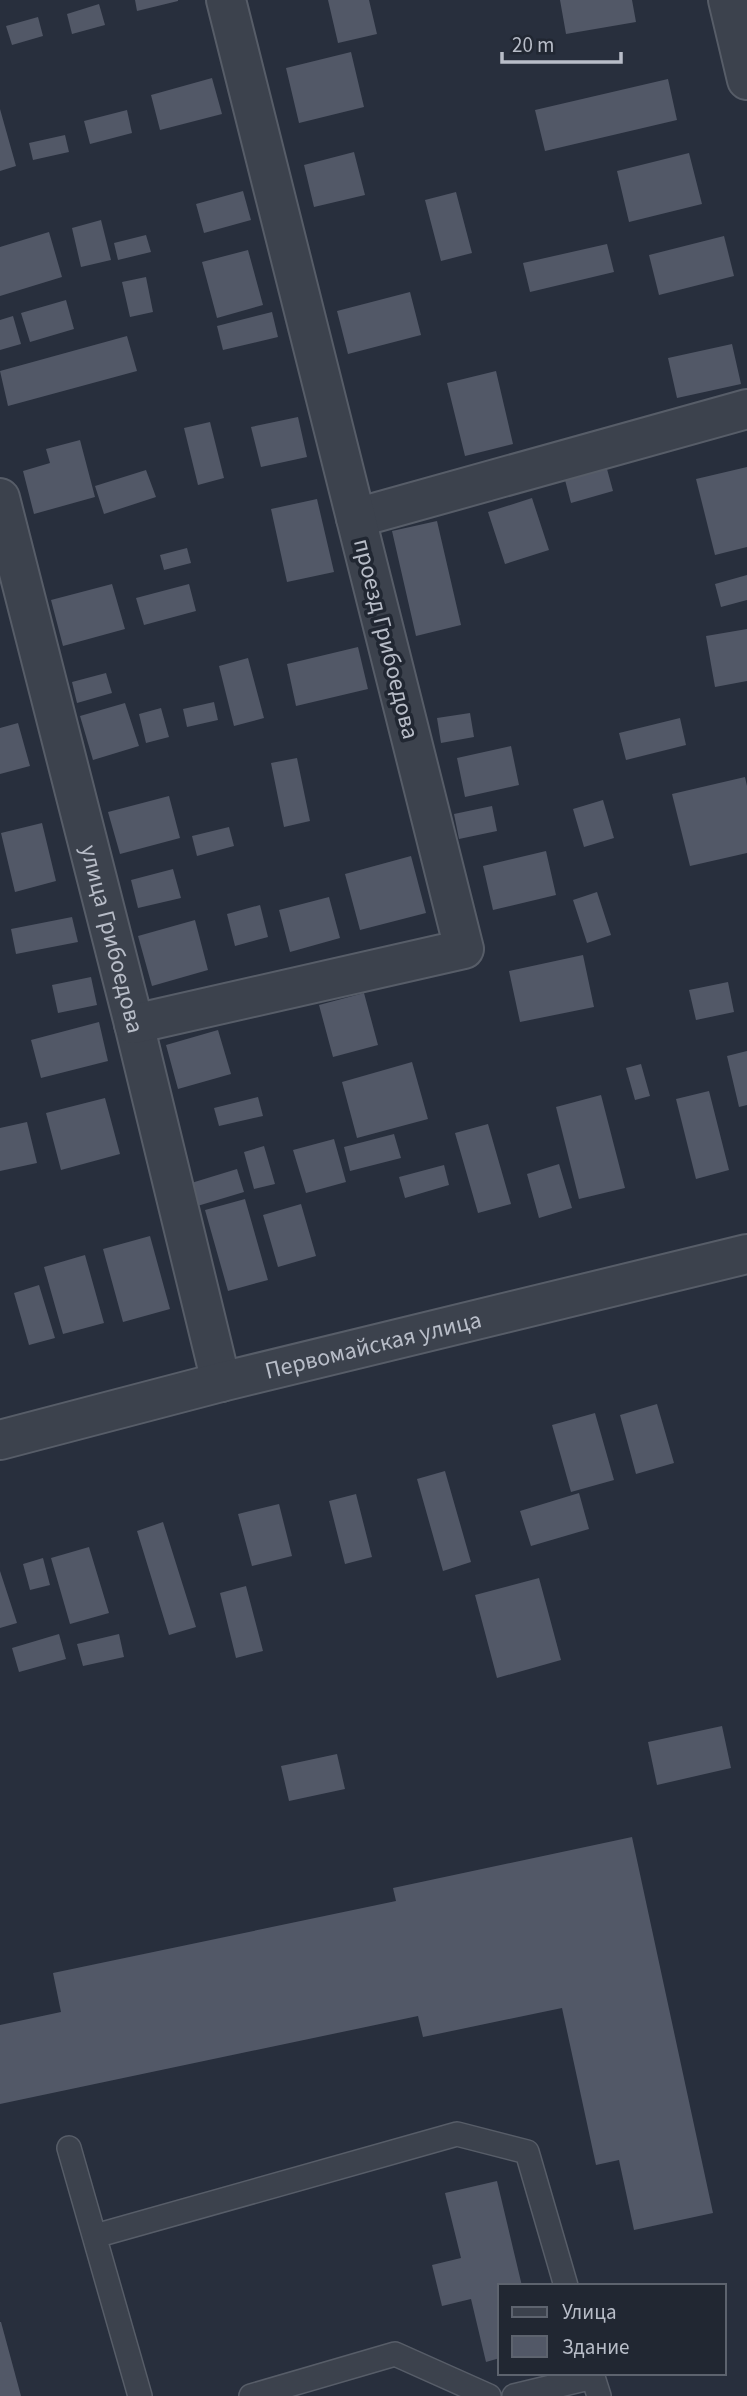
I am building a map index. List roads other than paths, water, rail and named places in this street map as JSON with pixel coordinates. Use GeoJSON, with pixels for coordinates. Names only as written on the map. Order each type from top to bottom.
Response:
{"type":"FeatureCollection","features":[{"type":"Feature","properties":{"kind":"street","name":"проезд Грибоедова"},"geometry":{"type":"LineString","coordinates":[[134,1024],[464,948],[226,0]]}},
{"type":"Feature","properties":{"kind":"street"},"geometry":{"type":"LineString","coordinates":[[728,0],[747,80]]}},
{"type":"Feature","properties":{"kind":"street"},"geometry":{"type":"LineString","coordinates":[[356,518],[747,409]]}},
{"type":"Feature","properties":{"kind":"street","name":"улица Грибоедова"},"geometry":{"type":"LineString","coordinates":[[0,498],[134,1024],[221,1382]]}},
{"type":"Feature","properties":{"kind":"street","name":"Первомайская улица"},"geometry":{"type":"LineString","coordinates":[[0,1440],[221,1382],[747,1254]]}},
{"type":"Feature","properties":{"kind":"lane"},"geometry":{"type":"LineString","coordinates":[[95,2236],[457,2134],[527,2152],[565,2284]]}},
{"type":"Feature","properties":{"kind":"lane"},"geometry":{"type":"LineString","coordinates":[[69,2148],[140,2396]]}},
{"type":"Feature","properties":{"kind":"lane"},"geometry":{"type":"LineString","coordinates":[[251,2396],[395,2354],[489,2396]]}},
{"type":"Feature","properties":{"kind":"lane"},"geometry":{"type":"LineString","coordinates":[[514,2396],[594,2382]]}}]}
